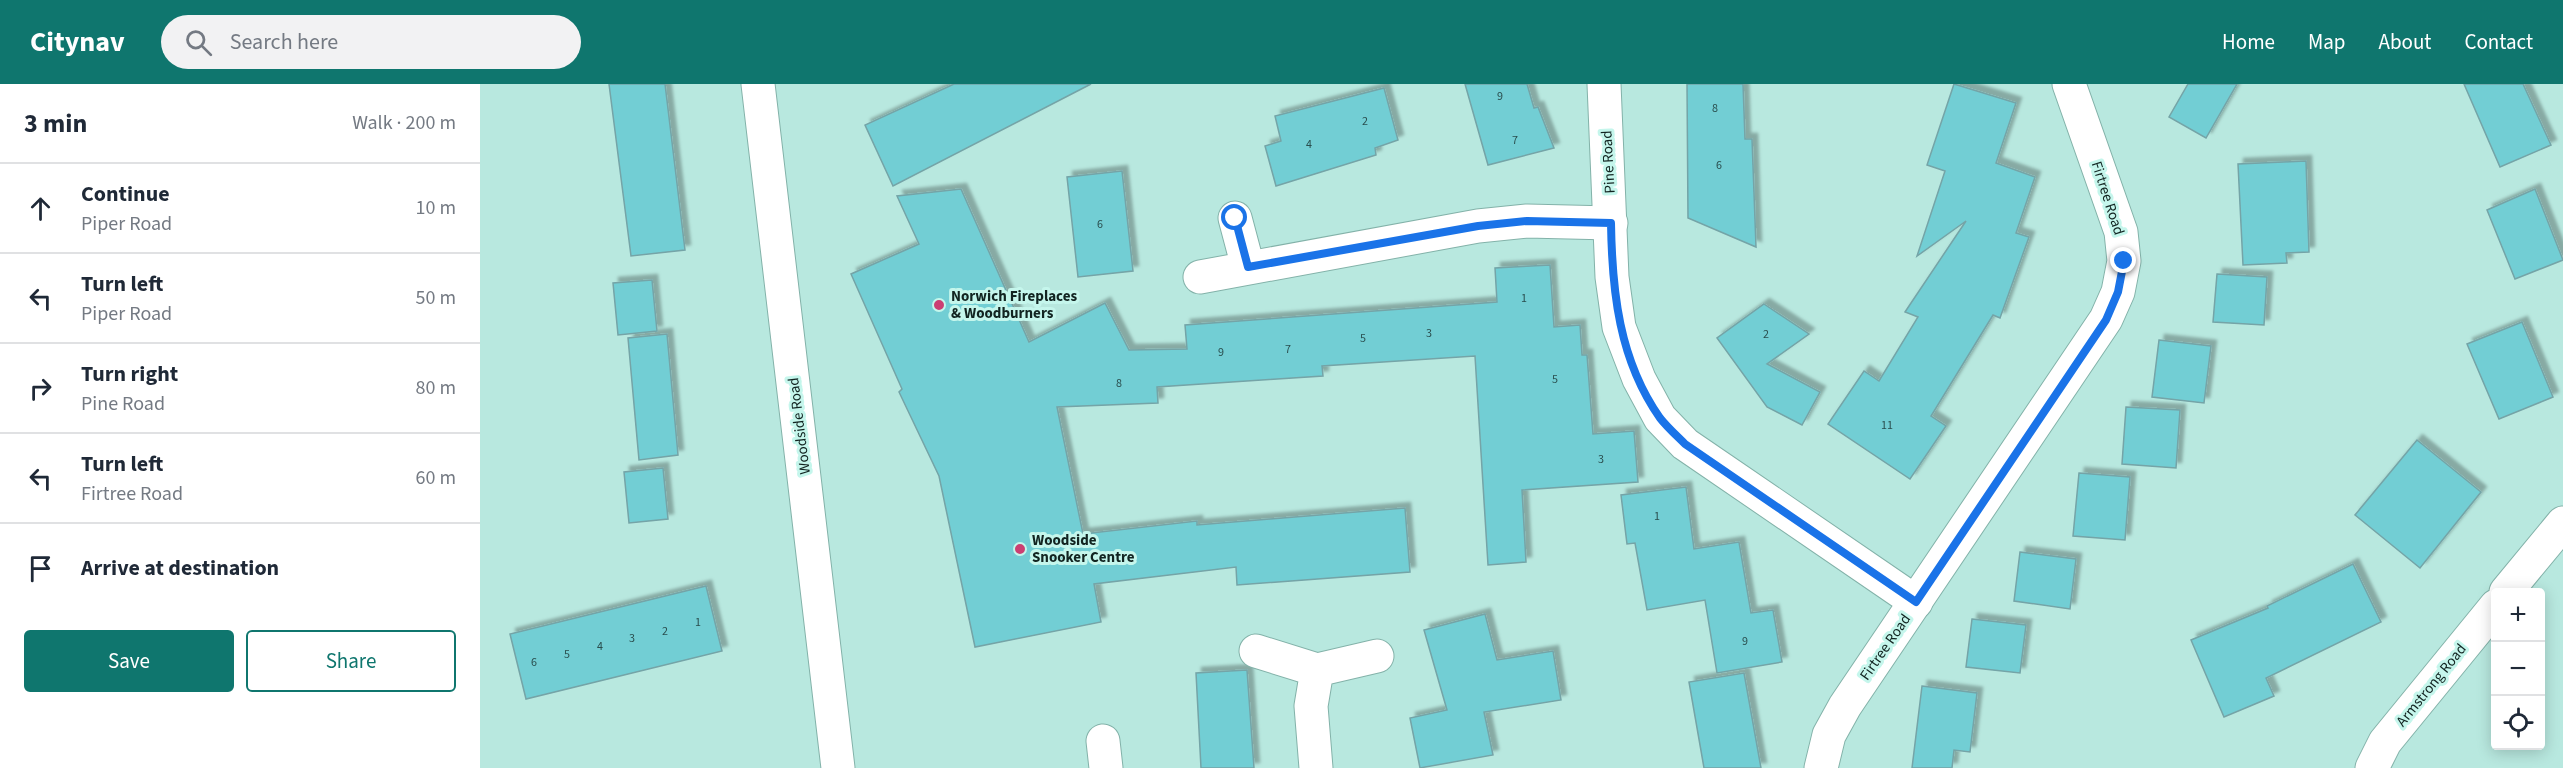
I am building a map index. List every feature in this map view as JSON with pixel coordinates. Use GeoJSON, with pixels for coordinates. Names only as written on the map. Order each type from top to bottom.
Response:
{"type":"FeatureCollection","features":[{"type":"Feature","properties":{"kind":"street","name":"Woodside Road"},"geometry":{"type":"LineString","coordinates":[[758,84],[838,768]]}},
{"type":"Feature","properties":{"kind":"street","name":"Pine Road"},"geometry":{"type":"LineString","coordinates":[[1604,84],[1612,277],[1619,327],[1639,379],[1660,418],[1685,444],[1916,602]]}},
{"type":"Feature","properties":{"kind":"street","name":"Firtree Road"},"geometry":{"type":"LineString","coordinates":[[1821,768],[1829,735],[1845,706],[2106,320],[2118,292],[2124,261],[2121,232],[2068,84]]}},
{"type":"Feature","properties":{"kind":"street"},"geometry":{"type":"LineString","coordinates":[[1235,218],[1248,267]]}},
{"type":"Feature","properties":{"kind":"street"},"geometry":{"type":"LineString","coordinates":[[1200,277],[1478,226],[1527,221],[1611,223]]}},
{"type":"Feature","properties":{"kind":"street"},"geometry":{"type":"LineString","coordinates":[[2509,588],[2563,523]]}},
{"type":"Feature","properties":{"kind":"street","name":"Armstrong Road"},"geometry":{"type":"LineString","coordinates":[[2372,768],[2385,742],[2491,612]]}},
{"type":"Feature","properties":{"kind":"street"},"geometry":{"type":"LineString","coordinates":[[1256,651],[1317,670],[1377,656]]}},
{"type":"Feature","properties":{"kind":"street"},"geometry":{"type":"LineString","coordinates":[[1316,768],[1311,706],[1317,670]]}},
{"type":"Feature","properties":{"kind":"building"},"geometry":{"type":"Polygon","coordinates":[[[609,84],[665,84],[685,250],[631,256],[609,84]]]}},
{"type":"Feature","properties":{"kind":"building"},"geometry":{"type":"Polygon","coordinates":[[[954,84],[1091,84],[893,186],[865,125],[954,84]]]}},
{"type":"Feature","properties":{"kind":"building"},"geometry":{"type":"Polygon","coordinates":[[[1465,84],[1527,84],[1534,108],[1538,107],[1554,148],[1488,165],[1465,84]]]}},
{"type":"Feature","properties":{"kind":"building"},"geometry":{"type":"Polygon","coordinates":[[[1687,84],[1743,84],[1745,139],[1752,139],[1756,247],[1688,218],[1687,84]]]}},
{"type":"Feature","properties":{"kind":"building"},"geometry":{"type":"Polygon","coordinates":[[[1954,84],[2016,103],[1996,163],[2035,177],[2016,233],[2029,237],[2000,318],[1993,315],[1931,416],[1946,426],[1910,479],[1828,424],[1864,371],[1879,381],[1918,317],[1905,312],[1966,221],[1917,256],[1945,171],[1927,165],[1954,84]]]}},
{"type":"Feature","properties":{"kind":"building"},"geometry":{"type":"Polygon","coordinates":[[[2188,84],[2237,84],[2206,138],[2169,117],[2188,84]]]}},
{"type":"Feature","properties":{"kind":"building"},"geometry":{"type":"Polygon","coordinates":[[[2464,84],[2523,84],[2551,145],[2500,167],[2464,84]]]}},
{"type":"Feature","properties":{"kind":"building"},"geometry":{"type":"Polygon","coordinates":[[[1384,88],[1398,140],[1375,148],[1376,155],[1276,186],[1265,146],[1281,141],[1275,116],[1384,88]]]}},
{"type":"Feature","properties":{"kind":"building"},"geometry":{"type":"Polygon","coordinates":[[[2306,161],[2309,252],[2286,253],[2287,263],[2243,265],[2238,164],[2306,161]]]}},
{"type":"Feature","properties":{"kind":"building"},"geometry":{"type":"Polygon","coordinates":[[[1122,171],[1133,271],[1078,277],[1067,177],[1122,171]]]}},
{"type":"Feature","properties":{"kind":"building"},"geometry":{"type":"Polygon","coordinates":[[[961,189],[1029,342],[1105,303],[1129,350],[1187,349],[1185,325],[1497,302],[1495,268],[1550,265],[1554,327],[1580,325],[1582,355],[1587,355],[1593,434],[1634,431],[1638,482],[1522,490],[1526,562],[1488,565],[1475,356],[1322,366],[1323,376],[1157,387],[1158,403],[1057,407],[1083,534],[1197,521],[1197,525],[1405,508],[1410,572],[1237,585],[1236,567],[1094,584],[1101,622],[975,647],[939,476],[899,392],[902,389],[851,274],[919,244],[897,196],[961,189]]]}},
{"type":"Feature","properties":{"kind":"building"},"geometry":{"type":"Polygon","coordinates":[[[2535,189],[2563,260],[2515,279],[2487,210],[2535,189]]]}},
{"type":"Feature","properties":{"kind":"building"},"geometry":{"type":"Polygon","coordinates":[[[2217,274],[2267,277],[2264,325],[2213,322],[2217,274]]]}},
{"type":"Feature","properties":{"kind":"building"},"geometry":{"type":"Polygon","coordinates":[[[652,280],[657,331],[618,335],[613,283],[652,280]]]}},
{"type":"Feature","properties":{"kind":"building"},"geometry":{"type":"Polygon","coordinates":[[[1764,304],[1809,334],[1767,364],[1820,392],[1802,425],[1767,407],[1717,338],[1764,304]]]}},
{"type":"Feature","properties":{"kind":"building"},"geometry":{"type":"Polygon","coordinates":[[[2522,322],[2553,397],[2499,419],[2467,344],[2522,322]]]}},
{"type":"Feature","properties":{"kind":"building"},"geometry":{"type":"Polygon","coordinates":[[[667,334],[678,455],[639,460],[628,338],[667,334]]]}},
{"type":"Feature","properties":{"kind":"building"},"geometry":{"type":"Polygon","coordinates":[[[2159,340],[2211,346],[2204,403],[2152,397],[2159,340]]]}},
{"type":"Feature","properties":{"kind":"building"},"geometry":{"type":"Polygon","coordinates":[[[2126,407],[2180,410],[2176,468],[2122,464],[2126,407]]]}},
{"type":"Feature","properties":{"kind":"building"},"geometry":{"type":"Polygon","coordinates":[[[2417,440],[2481,492],[2420,568],[2355,515],[2417,440]]]}},
{"type":"Feature","properties":{"kind":"building"},"geometry":{"type":"Polygon","coordinates":[[[663,468],[668,519],[629,523],[624,472],[663,468]]]}},
{"type":"Feature","properties":{"kind":"building"},"geometry":{"type":"Polygon","coordinates":[[[2079,473],[2130,477],[2125,540],[2073,536],[2079,473]]]}},
{"type":"Feature","properties":{"kind":"building"},"geometry":{"type":"Polygon","coordinates":[[[1686,487],[1694,549],[1739,542],[1751,613],[1773,610],[1782,662],[1717,673],[1705,600],[1647,610],[1635,543],[1627,544],[1621,495],[1686,487]]]}},
{"type":"Feature","properties":{"kind":"building"},"geometry":{"type":"Polygon","coordinates":[[[2020,552],[2076,559],[2070,609],[2014,601],[2020,552]]]}},
{"type":"Feature","properties":{"kind":"building"},"geometry":{"type":"Polygon","coordinates":[[[2353,564],[2381,622],[2266,678],[2274,696],[2224,717],[2191,640],[2268,608],[2267,606],[2353,564]]]}},
{"type":"Feature","properties":{"kind":"building"},"geometry":{"type":"Polygon","coordinates":[[[706,586],[722,651],[526,699],[510,634],[706,586]]]}},
{"type":"Feature","properties":{"kind":"building"},"geometry":{"type":"Polygon","coordinates":[[[1485,614],[1497,660],[1553,651],[1561,700],[1484,712],[1493,755],[1420,768],[1410,718],[1447,710],[1424,630],[1485,614]]]}},
{"type":"Feature","properties":{"kind":"building"},"geometry":{"type":"Polygon","coordinates":[[[1972,619],[2026,625],[2020,673],[1966,667],[1972,619]]]}},
{"type":"Feature","properties":{"kind":"building"},"geometry":{"type":"Polygon","coordinates":[[[1247,670],[1254,768],[1201,768],[1196,673],[1247,670]]]}},
{"type":"Feature","properties":{"kind":"building"},"geometry":{"type":"Polygon","coordinates":[[[1744,673],[1761,768],[1704,768],[1689,682],[1744,673]]]}},
{"type":"Feature","properties":{"kind":"building"},"geometry":{"type":"Polygon","coordinates":[[[1922,686],[1977,693],[1970,752],[1954,750],[1952,768],[1912,768],[1922,686]]]}},
{"type":"Feature","properties":{"kind":"place","name":"Norwich Fireplaces & Woodburners"},"geometry":{"type":"Point","coordinates":[939,305]}},
{"type":"Feature","properties":{"kind":"place","name":"Woodside Snooker Centre"},"geometry":{"type":"Point","coordinates":[1020,549]}},
{"type":"Feature","properties":{"kind":"route"},"geometry":{"type":"LineString","coordinates":[[1235,218],[1248,267],[1478,226],[1527,221],[1611,223],[1612,277],[1619,327],[1639,379],[1660,418],[1685,444],[1916,602],[2106,320],[2118,292],[2124,261]]}}]}
